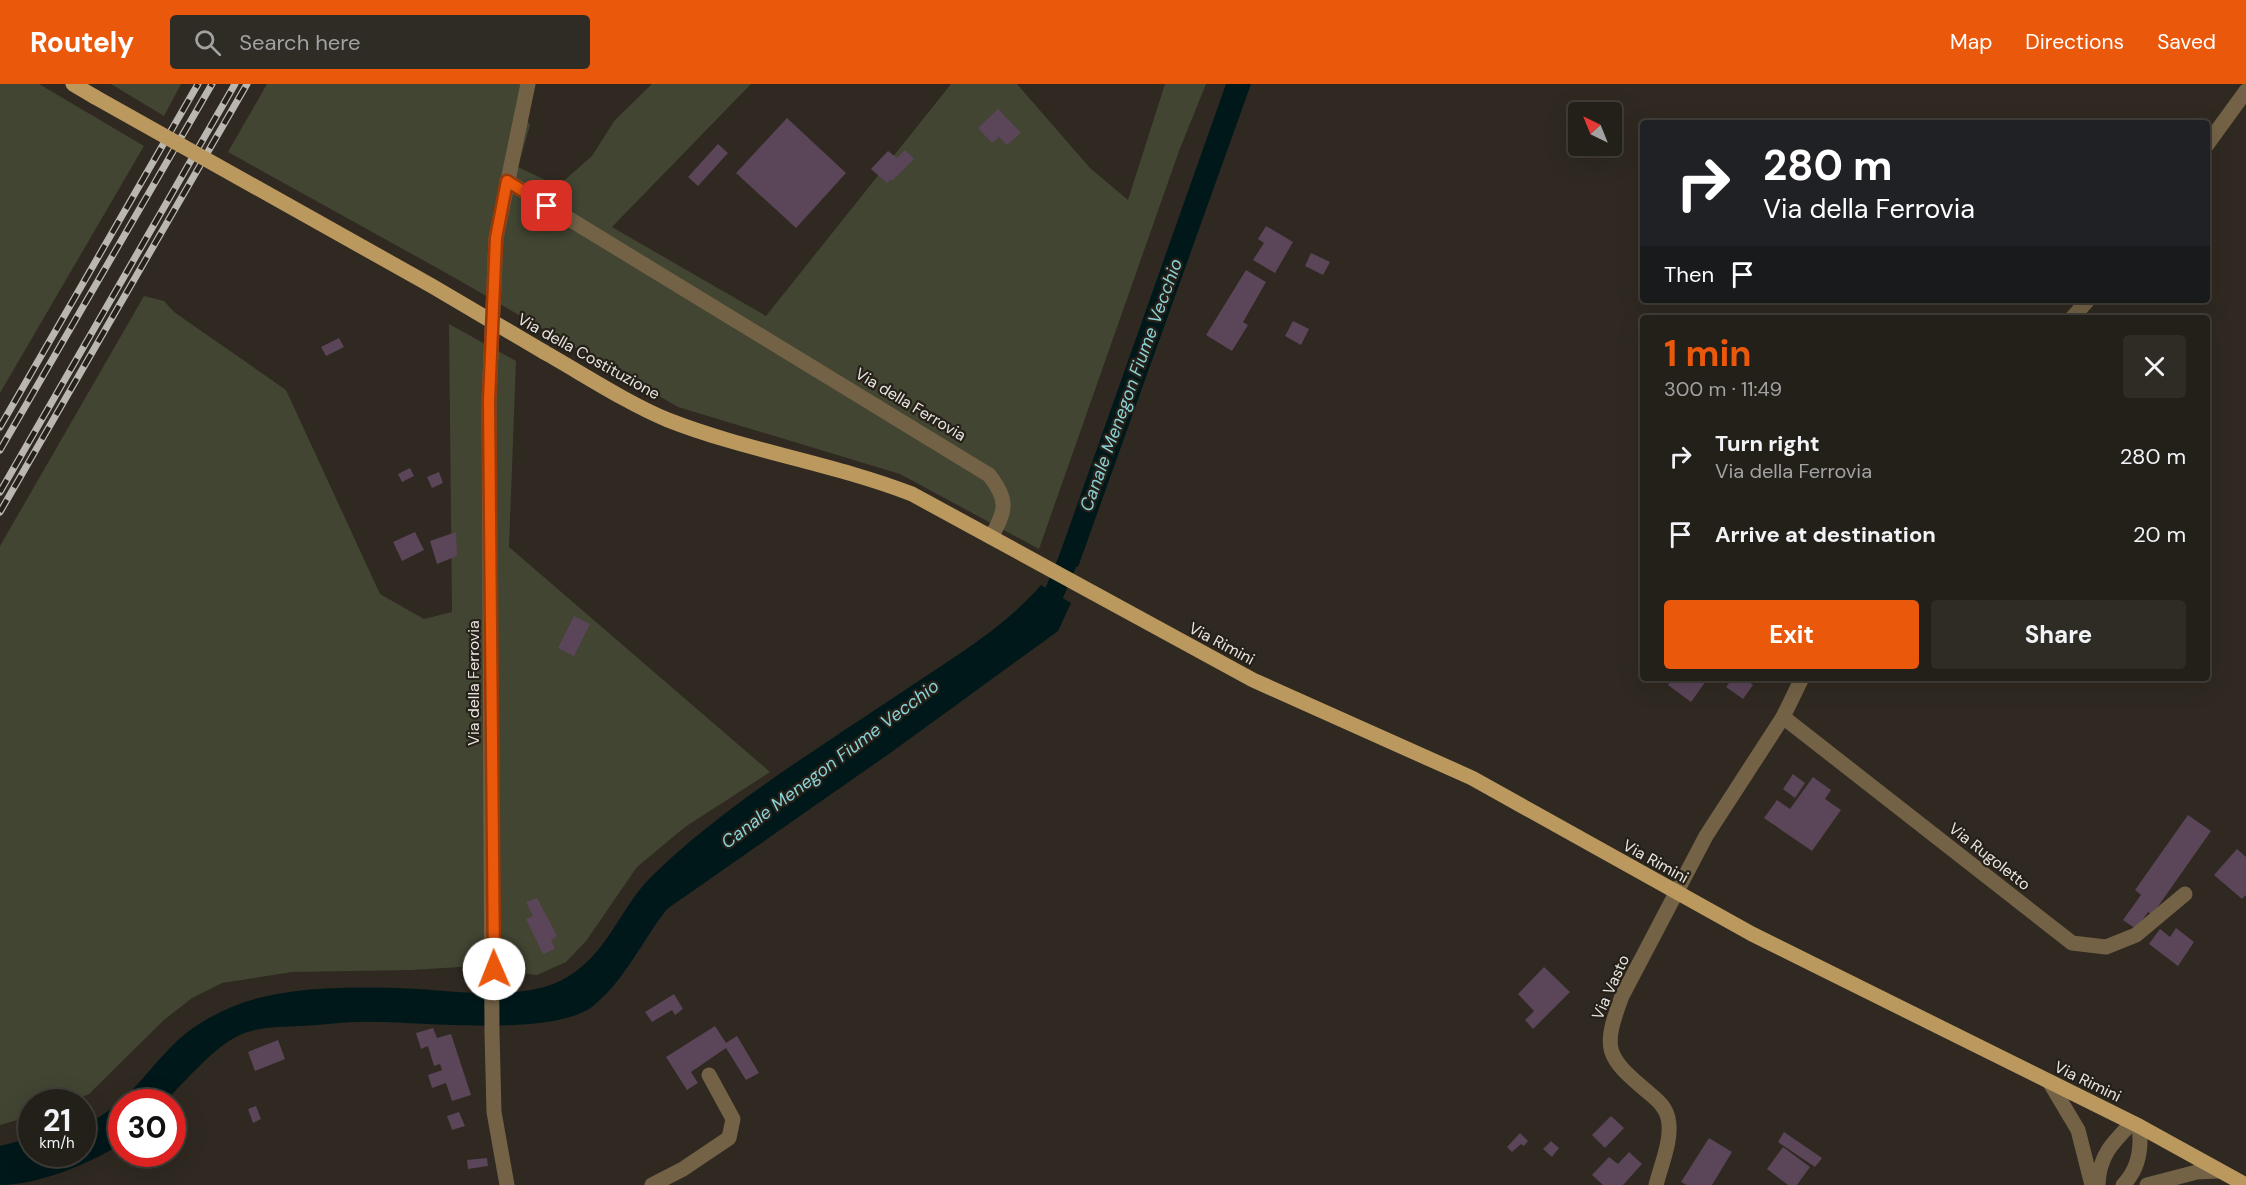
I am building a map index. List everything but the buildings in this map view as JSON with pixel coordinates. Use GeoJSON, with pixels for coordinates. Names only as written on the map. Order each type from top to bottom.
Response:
{"type":"FeatureCollection","features":[{"type":"Feature","properties":{"kind":"main road","name":"Via della Costituzione"},"geometry":{"type":"LineString","coordinates":[[73,84],[666,419],[719,437],[869,477],[912,494],[1049,568]]}},
{"type":"Feature","properties":{"kind":"main road","name":"Via Rimini"},"geometry":{"type":"LineString","coordinates":[[1049,568],[1085,590],[1253,680],[1472,778],[1676,894],[2135,1125],[2246,1185]]}},
{"type":"Feature","properties":{"kind":"street","name":"Via della Ferrovia"},"geometry":{"type":"LineString","coordinates":[[507,1185],[494,1112],[492,1033],[494,969],[489,400],[496,238],[528,84]]}},
{"type":"Feature","properties":{"kind":"street"},"geometry":{"type":"LineString","coordinates":[[2210,140],[2246,91]]}},
{"type":"Feature","properties":{"kind":"street","name":"Via della Ferrovia"},"geometry":{"type":"LineString","coordinates":[[507,181],[989,475],[1000,488],[1004,513],[991,537]]}},
{"type":"Feature","properties":{"kind":"street"},"geometry":{"type":"LineString","coordinates":[[2075,315],[2085,303]]}},
{"type":"Feature","properties":{"kind":"street"},"geometry":{"type":"LineString","coordinates":[[1676,894],[1706,836],[1783,717],[1801,681]]}},
{"type":"Feature","properties":{"kind":"street","name":"Via Rugoletto"},"geometry":{"type":"LineString","coordinates":[[1783,717],[2072,943],[2106,947],[2136,935],[2185,894]]}},
{"type":"Feature","properties":{"kind":"street","name":"Via Vasto"},"geometry":{"type":"LineString","coordinates":[[1656,1185],[1667,1141],[1669,1121],[1664,1106],[1621,1068],[1612,1055],[1608,1040],[1622,996],[1676,894]]}},
{"type":"Feature","properties":{"kind":"street"},"geometry":{"type":"LineString","coordinates":[[652,1185],[683,1169],[729,1138],[733,1119],[709,1075]]}},
{"type":"Feature","properties":{"kind":"street"},"geometry":{"type":"LineString","coordinates":[[2050,1083],[2078,1130],[2092,1185]]}},
{"type":"Feature","properties":{"kind":"street"},"geometry":{"type":"LineString","coordinates":[[2098,1185],[2098,1168],[2106,1150],[2135,1125],[2141,1142],[2138,1159],[2123,1185]]}},
{"type":"Feature","properties":{"kind":"street"},"geometry":{"type":"LineString","coordinates":[[2147,1185],[2197,1173],[2218,1171]]}},
{"type":"Feature","properties":{"kind":"green space"},"geometry":{"type":"Polygon","coordinates":[[[0,84],[39,84],[144,146],[0,393],[0,84]]]}},
{"type":"Feature","properties":{"kind":"green space"},"geometry":{"type":"Polygon","coordinates":[[[111,84],[181,84],[164,116],[111,84]]]}},
{"type":"Feature","properties":{"kind":"green space"},"geometry":{"type":"Polygon","coordinates":[[[267,84],[523,84],[524,117],[530,125],[518,167],[558,186],[592,156],[615,120],[652,84],[751,84],[612,227],[766,316],[951,84],[1017,84],[1090,168],[1128,200],[1165,84],[1206,84],[1179,151],[1039,549],[900,474],[678,407],[448,274],[228,152],[267,84]]]}},
{"type":"Feature","properties":{"kind":"green space"},"geometry":{"type":"Polygon","coordinates":[[[144,296],[164,301],[174,312],[286,390],[380,594],[424,619],[452,612],[449,324],[516,361],[509,547],[770,772],[685,827],[637,867],[586,941],[566,962],[537,975],[476,966],[411,970],[292,972],[222,983],[192,998],[164,1020],[94,1089],[18,1089],[18,1120],[0,1125],[0,546],[144,296]]]}},
{"type":"Feature","properties":{"kind":"water"},"geometry":{"type":"Polygon","coordinates":[[[1226,84],[1251,84],[1078,567],[1059,556],[1226,84]]]}},
{"type":"Feature","properties":{"kind":"water"},"geometry":{"type":"Polygon","coordinates":[[[1041,585],[1071,603],[1058,631],[893,751],[667,909],[615,984],[593,1006],[574,1016],[550,1022],[520,1025],[356,1022],[258,1029],[225,1043],[177,1089],[133,1089],[185,1034],[217,1014],[263,997],[313,989],[346,988],[503,993],[544,987],[562,980],[591,958],[630,902],[652,876],[711,824],[776,777],[978,641],[1027,600],[1041,585]]]}},
{"type":"Feature","properties":{"kind":"water"},"geometry":{"type":"Polygon","coordinates":[[[108,1111],[108,1151],[96,1158],[96,1119],[108,1111]]]}},
{"type":"Feature","properties":{"kind":"water"},"geometry":{"type":"Polygon","coordinates":[[[18,1141],[18,1167],[75,1167],[47,1177],[0,1185],[0,1146],[18,1141]]]}},
{"type":"Feature","properties":{"kind":"waterway","name":"Canale Menegon Fiume Vecchio"},"geometry":{"type":"LineString","coordinates":[[1035,611],[1052,598],[1078,537]]}},
{"type":"Feature","properties":{"kind":"railway"},"geometry":{"type":"LineString","coordinates":[[0,427],[198,84]]}},
{"type":"Feature","properties":{"kind":"railway"},"geometry":{"type":"LineString","coordinates":[[0,450],[212,84]]}},
{"type":"Feature","properties":{"kind":"railway"},"geometry":{"type":"LineString","coordinates":[[0,492],[235,84]]}},
{"type":"Feature","properties":{"kind":"railway"},"geometry":{"type":"LineString","coordinates":[[0,512],[247,84]]}},
{"type":"Feature","properties":{"kind":"route"},"geometry":{"type":"LineString","coordinates":[[494,969],[489,400],[496,238],[507,181],[547,206]]}}]}
